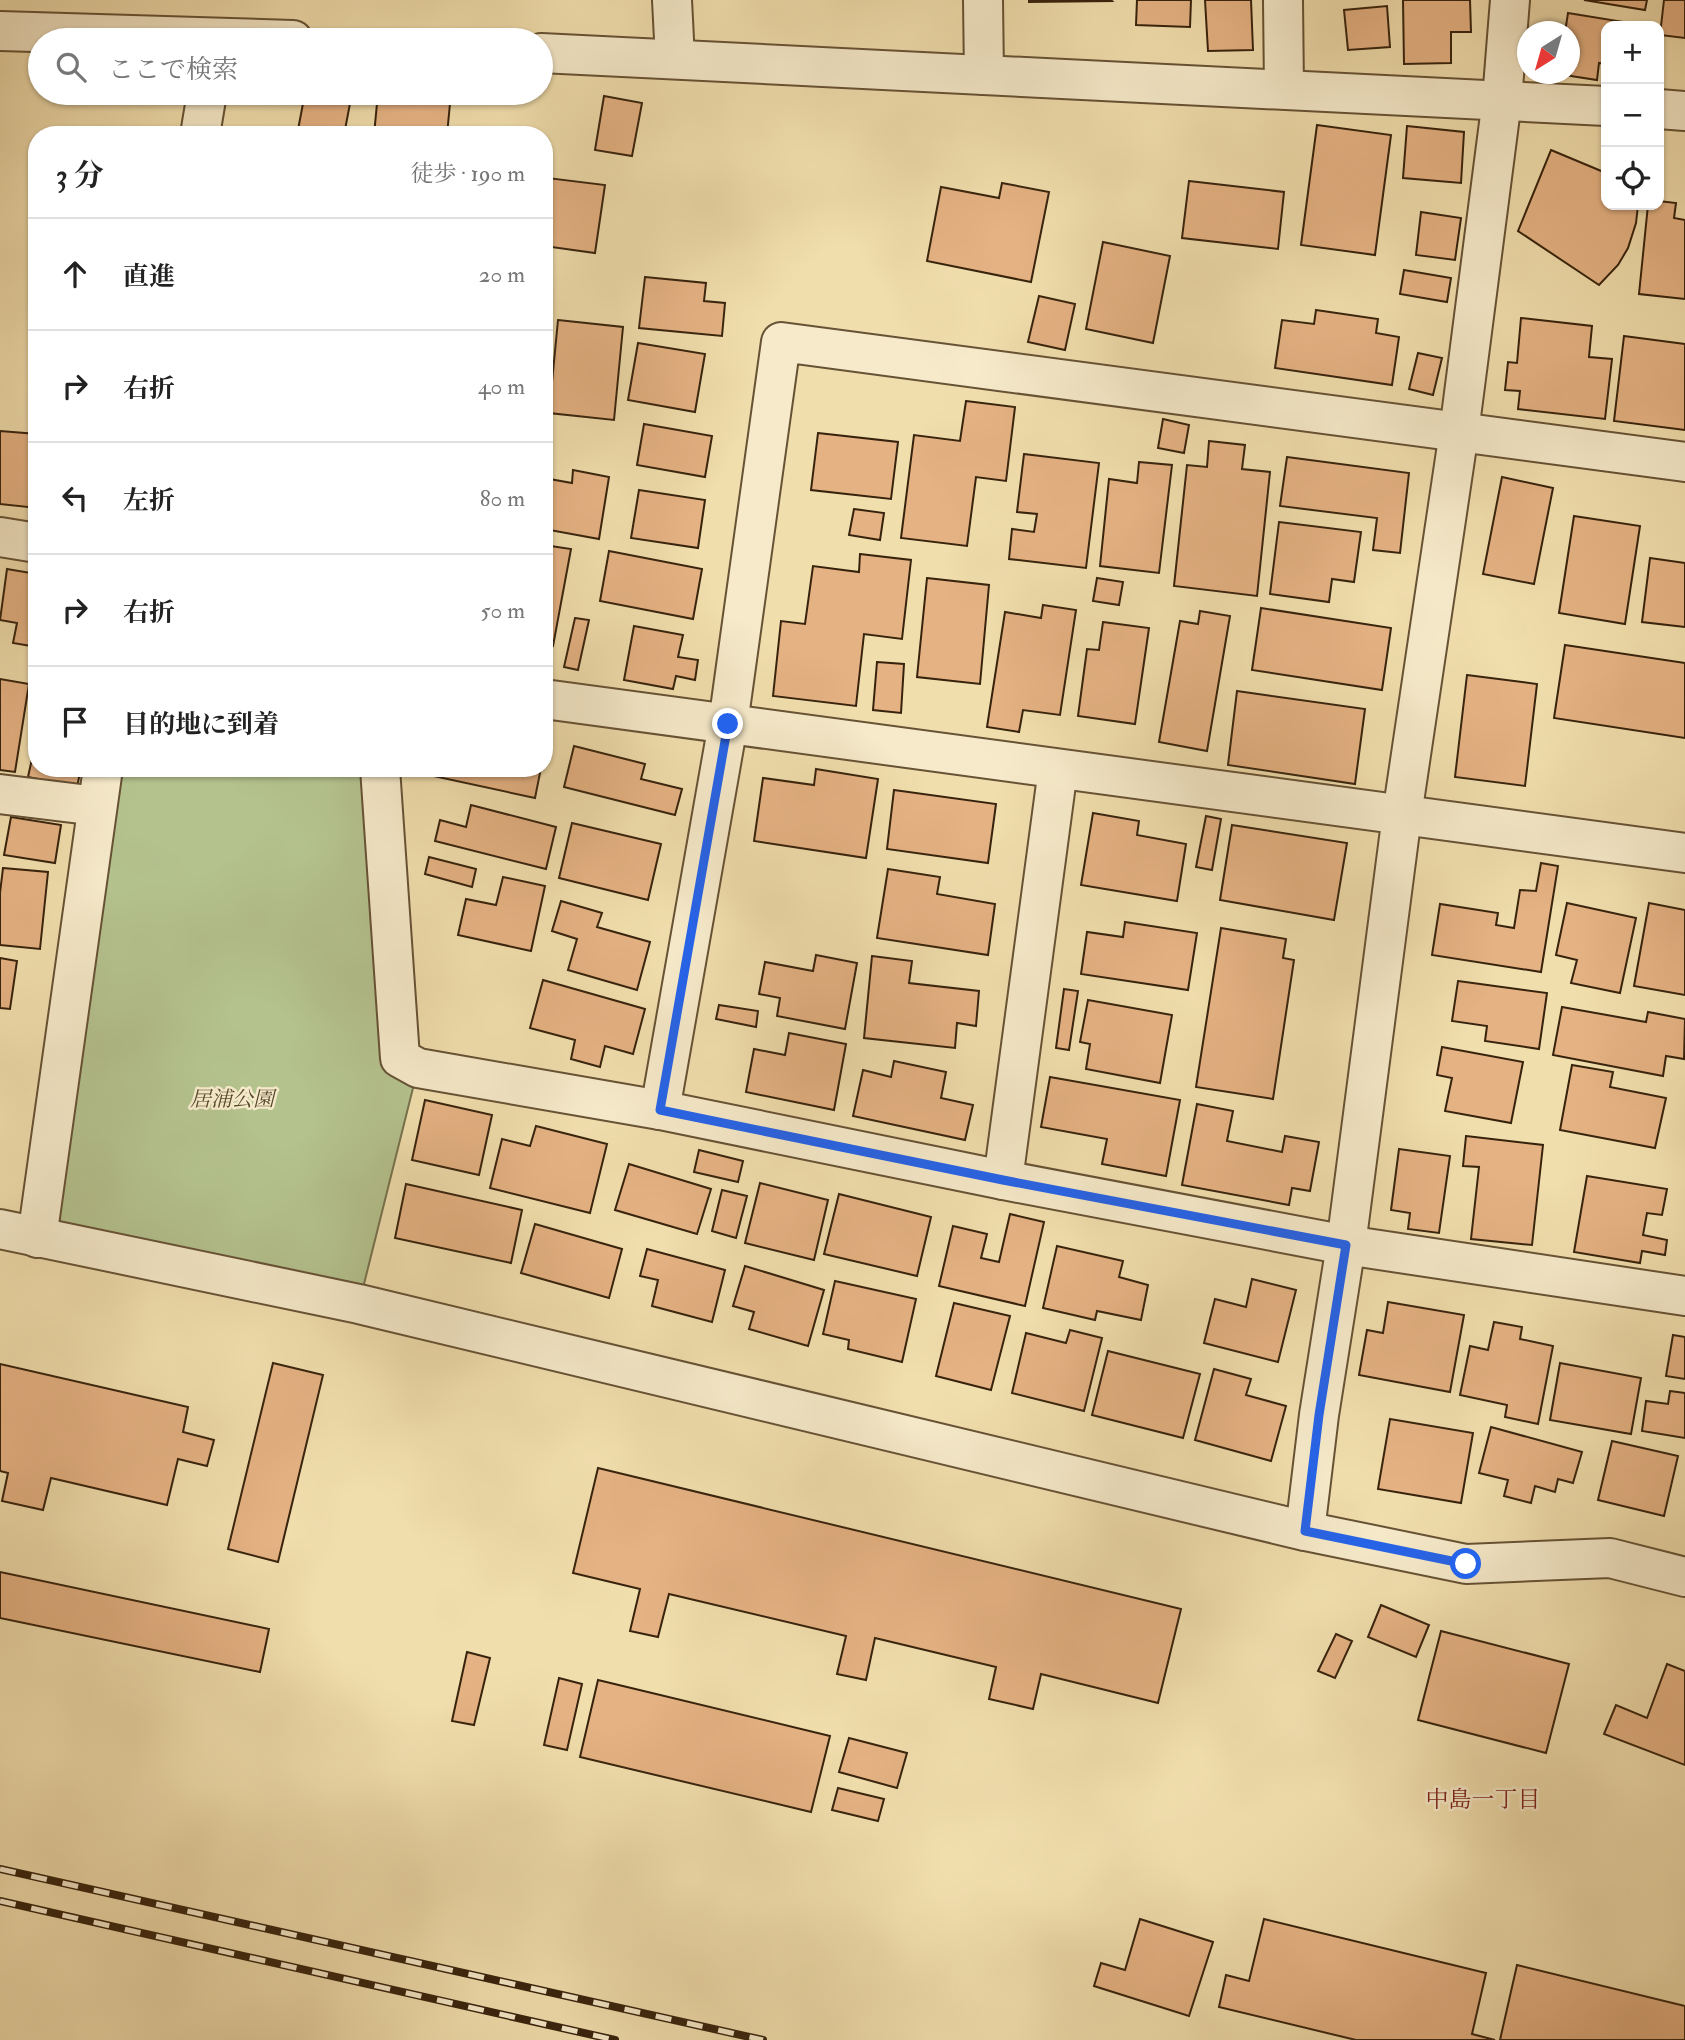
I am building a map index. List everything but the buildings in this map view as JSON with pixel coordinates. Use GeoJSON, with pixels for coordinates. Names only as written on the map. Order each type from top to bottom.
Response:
{"type":"FeatureCollection","features":[{"type":"Feature","properties":{"kind":"street"},"geometry":{"type":"LineString","coordinates":[[673,0],[675,60]]}},
{"type":"Feature","properties":{"kind":"street"},"geometry":{"type":"LineString","coordinates":[[983,0],[984,75]]}},
{"type":"Feature","properties":{"kind":"street"},"geometry":{"type":"LineString","coordinates":[[1283,0],[1284,89]]}},
{"type":"Feature","properties":{"kind":"street"},"geometry":{"type":"LineString","coordinates":[[1305,1531],[1319,1415],[1346,1245],[1402,816],[1459,432],[1502,100],[1510,0]]}},
{"type":"Feature","properties":{"kind":"street"},"geometry":{"type":"LineString","coordinates":[[19,20],[106,28]]}},
{"type":"Feature","properties":{"kind":"street"},"geometry":{"type":"LineString","coordinates":[[553,54],[1601,106]]}},
{"type":"Feature","properties":{"kind":"street"},"geometry":{"type":"LineString","coordinates":[[201,126],[204,105]]}},
{"type":"Feature","properties":{"kind":"street"},"geometry":{"type":"LineString","coordinates":[[1664,109],[1685,111]]}},
{"type":"Feature","properties":{"kind":"street"},"geometry":{"type":"LineString","coordinates":[[660,1110],[728,724],[781,342],[1685,462]]}},
{"type":"Feature","properties":{"kind":"street"},"geometry":{"type":"LineString","coordinates":[[0,537],[28,542]]}},
{"type":"Feature","properties":{"kind":"street"},"geometry":{"type":"LineString","coordinates":[[553,700],[1685,853]]}},
{"type":"Feature","properties":{"kind":"street"},"geometry":{"type":"LineString","coordinates":[[1003,1180],[1058,769]]}},
{"type":"Feature","properties":{"kind":"street"},"geometry":{"type":"LineString","coordinates":[[37,1238],[102,777]]}},
{"type":"Feature","properties":{"kind":"street"},"geometry":{"type":"LineString","coordinates":[[381,777],[400,1058],[418,1068],[660,1110],[1003,1180],[1346,1245],[1683,1285]]}},
{"type":"Feature","properties":{"kind":"street"},"geometry":{"type":"LineString","coordinates":[[0,794],[97,806]]}},
{"type":"Feature","properties":{"kind":"street"},"geometry":{"type":"LineString","coordinates":[[0,1229],[359,1304],[1305,1531],[1466,1564],[1610,1558],[1685,1577]]}},
{"type":"Feature","properties":{"kind":"green space","name":"居浦公園"},"geometry":{"type":"Polygon","coordinates":[[[104,777],[381,777],[418,1068],[359,1304],[37,1238],[104,777]]]}},
{"type":"Feature","properties":{"kind":"railway"},"geometry":{"type":"LineString","coordinates":[[0,1869],[763,2040]]}},
{"type":"Feature","properties":{"kind":"railway"},"geometry":{"type":"LineString","coordinates":[[0,1901],[615,2040]]}},
{"type":"Feature","properties":{"kind":"district","name":"中島一丁目"},"geometry":{"type":"Point","coordinates":[1483,1799]}},
{"type":"Feature","properties":{"kind":"route"},"geometry":{"type":"LineString","coordinates":[[728,724],[660,1110],[1003,1180],[1346,1245],[1319,1415],[1305,1531],[1466,1564]]}}]}
